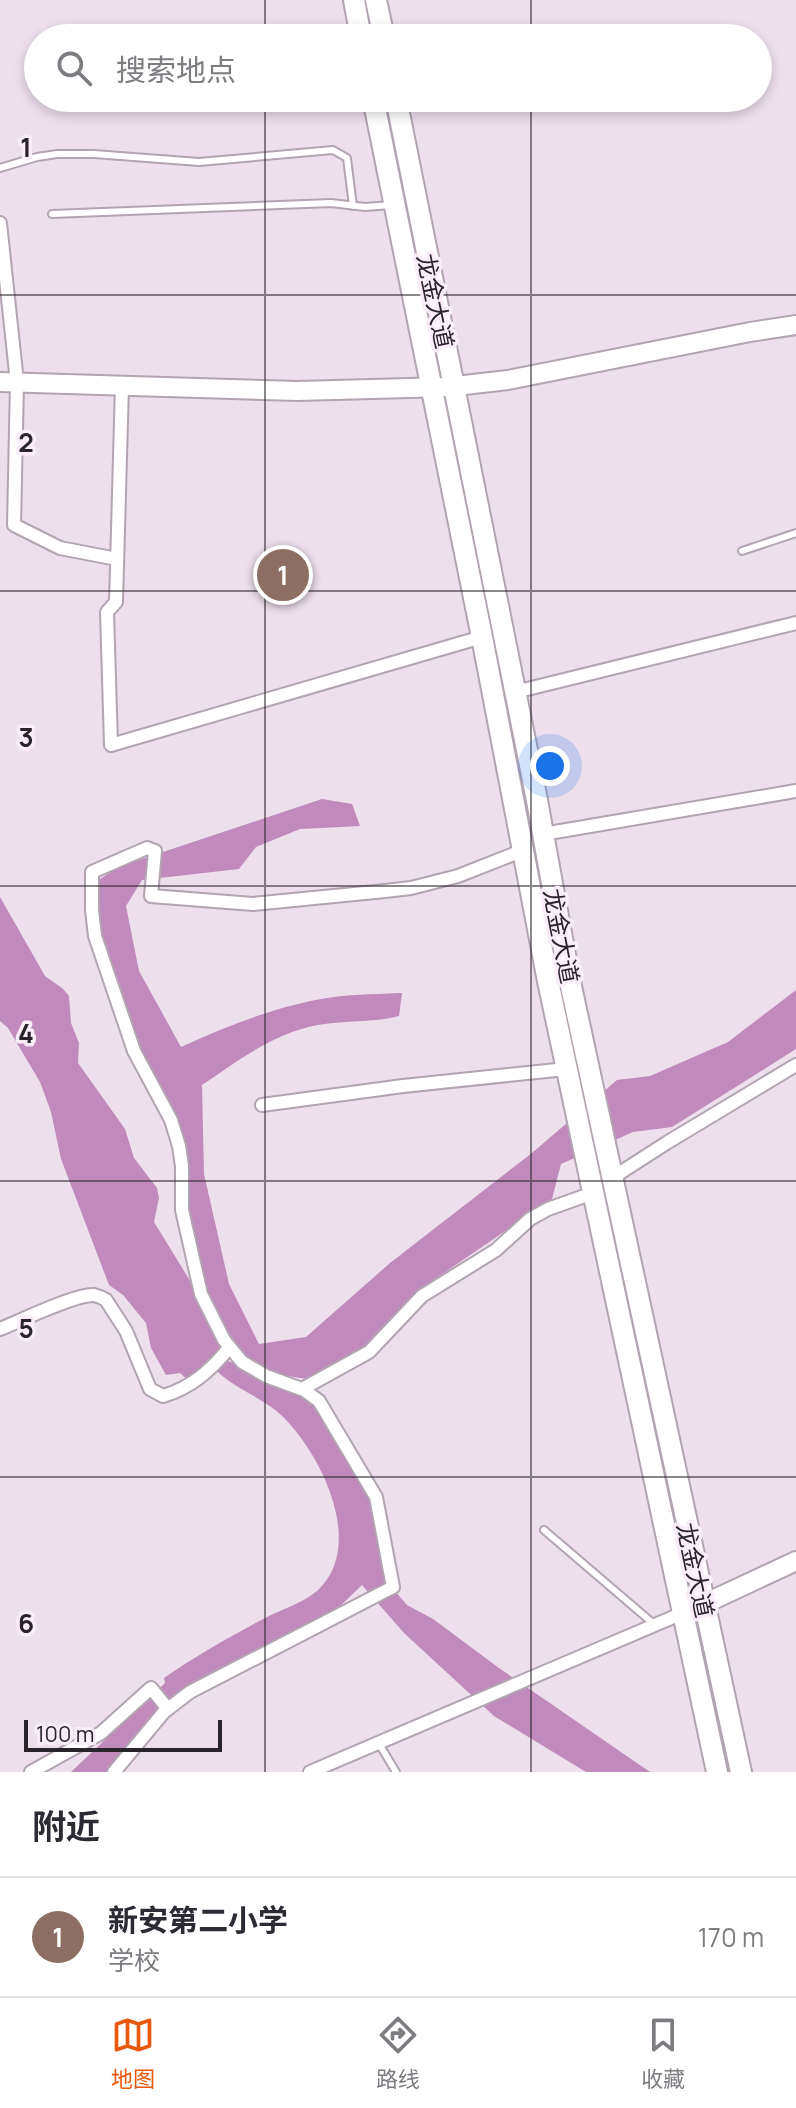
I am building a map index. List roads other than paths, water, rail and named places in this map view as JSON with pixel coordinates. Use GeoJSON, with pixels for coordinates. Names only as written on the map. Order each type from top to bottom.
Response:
{"type":"FeatureCollection","features":[{"type":"Feature","properties":{"kind":"main road"},"geometry":{"type":"LineString","coordinates":[[354,0],[358,24]]}},
{"type":"Feature","properties":{"kind":"main road"},"geometry":{"type":"LineString","coordinates":[[376,0],[381,24]]}},
{"type":"Feature","properties":{"kind":"main road","name":"龙金大道"},"geometry":{"type":"LineString","coordinates":[[376,112],[566,1069],[717,1772]]}},
{"type":"Feature","properties":{"kind":"main road","name":"龙金大道"},"geometry":{"type":"LineString","coordinates":[[399,112],[594,1093],[741,1772]]}},
{"type":"Feature","properties":{"kind":"street"},"geometry":{"type":"LineString","coordinates":[[0,223],[14,525],[60,548],[117,559]]}},
{"type":"Feature","properties":{"kind":"street"},"geometry":{"type":"LineString","coordinates":[[8,382],[310,391],[432,388],[508,380],[796,325]]}},
{"type":"Feature","properties":{"kind":"street"},"geometry":{"type":"LineString","coordinates":[[122,385],[116,602],[107,612],[111,745],[482,637]]}},
{"type":"Feature","properties":{"kind":"street"},"geometry":{"type":"LineString","coordinates":[[515,692],[796,623]]}},
{"type":"Feature","properties":{"kind":"street"},"geometry":{"type":"LineString","coordinates":[[543,834],[796,791]]}},
{"type":"Feature","properties":{"kind":"street"},"geometry":{"type":"LineString","coordinates":[[114,1772],[168,1709],[198,1688],[393,1587],[376,1497],[319,1401],[302,1389],[250,1367],[229,1348],[201,1294],[182,1210],[181,1156],[171,1120],[139,1064],[95,936],[92,872],[147,848],[155,851],[151,896],[253,904],[411,888],[458,876],[524,850]]}},
{"type":"Feature","properties":{"kind":"street"},"geometry":{"type":"LineString","coordinates":[[610,1170],[668,1142],[796,1065]]}},
{"type":"Feature","properties":{"kind":"street"},"geometry":{"type":"LineString","coordinates":[[262,1105],[566,1069]]}},
{"type":"Feature","properties":{"kind":"street"},"geometry":{"type":"LineString","coordinates":[[302,1389],[369,1352],[422,1296],[496,1250],[530,1219],[593,1193]]}},
{"type":"Feature","properties":{"kind":"street"},"geometry":{"type":"LineString","coordinates":[[0,1329],[74,1300],[93,1295],[101,1297],[126,1331],[150,1389],[163,1396],[197,1380],[229,1348]]}},
{"type":"Feature","properties":{"kind":"street"},"geometry":{"type":"LineString","coordinates":[[310,1772],[684,1613],[796,1561]]}},
{"type":"Feature","properties":{"kind":"street"},"geometry":{"type":"LineString","coordinates":[[31,1772],[101,1733],[151,1688],[168,1709]]}},
{"type":"Feature","properties":{"kind":"lane"},"geometry":{"type":"LineString","coordinates":[[0,168],[57,154],[199,162],[333,150],[347,158],[353,206]]}},
{"type":"Feature","properties":{"kind":"lane"},"geometry":{"type":"LineString","coordinates":[[52,214],[331,203],[395,205]]}},
{"type":"Feature","properties":{"kind":"lane"},"geometry":{"type":"LineString","coordinates":[[742,551],[796,533]]}},
{"type":"Feature","properties":{"kind":"lane"},"geometry":{"type":"LineString","coordinates":[[544,1530],[655,1625]]}},
{"type":"Feature","properties":{"kind":"lane"},"geometry":{"type":"LineString","coordinates":[[378,1742],[396,1772]]}},
{"type":"Feature","properties":{"kind":"place","name":"新安第二小学"},"geometry":{"type":"Point","coordinates":[283,575]}}]}
